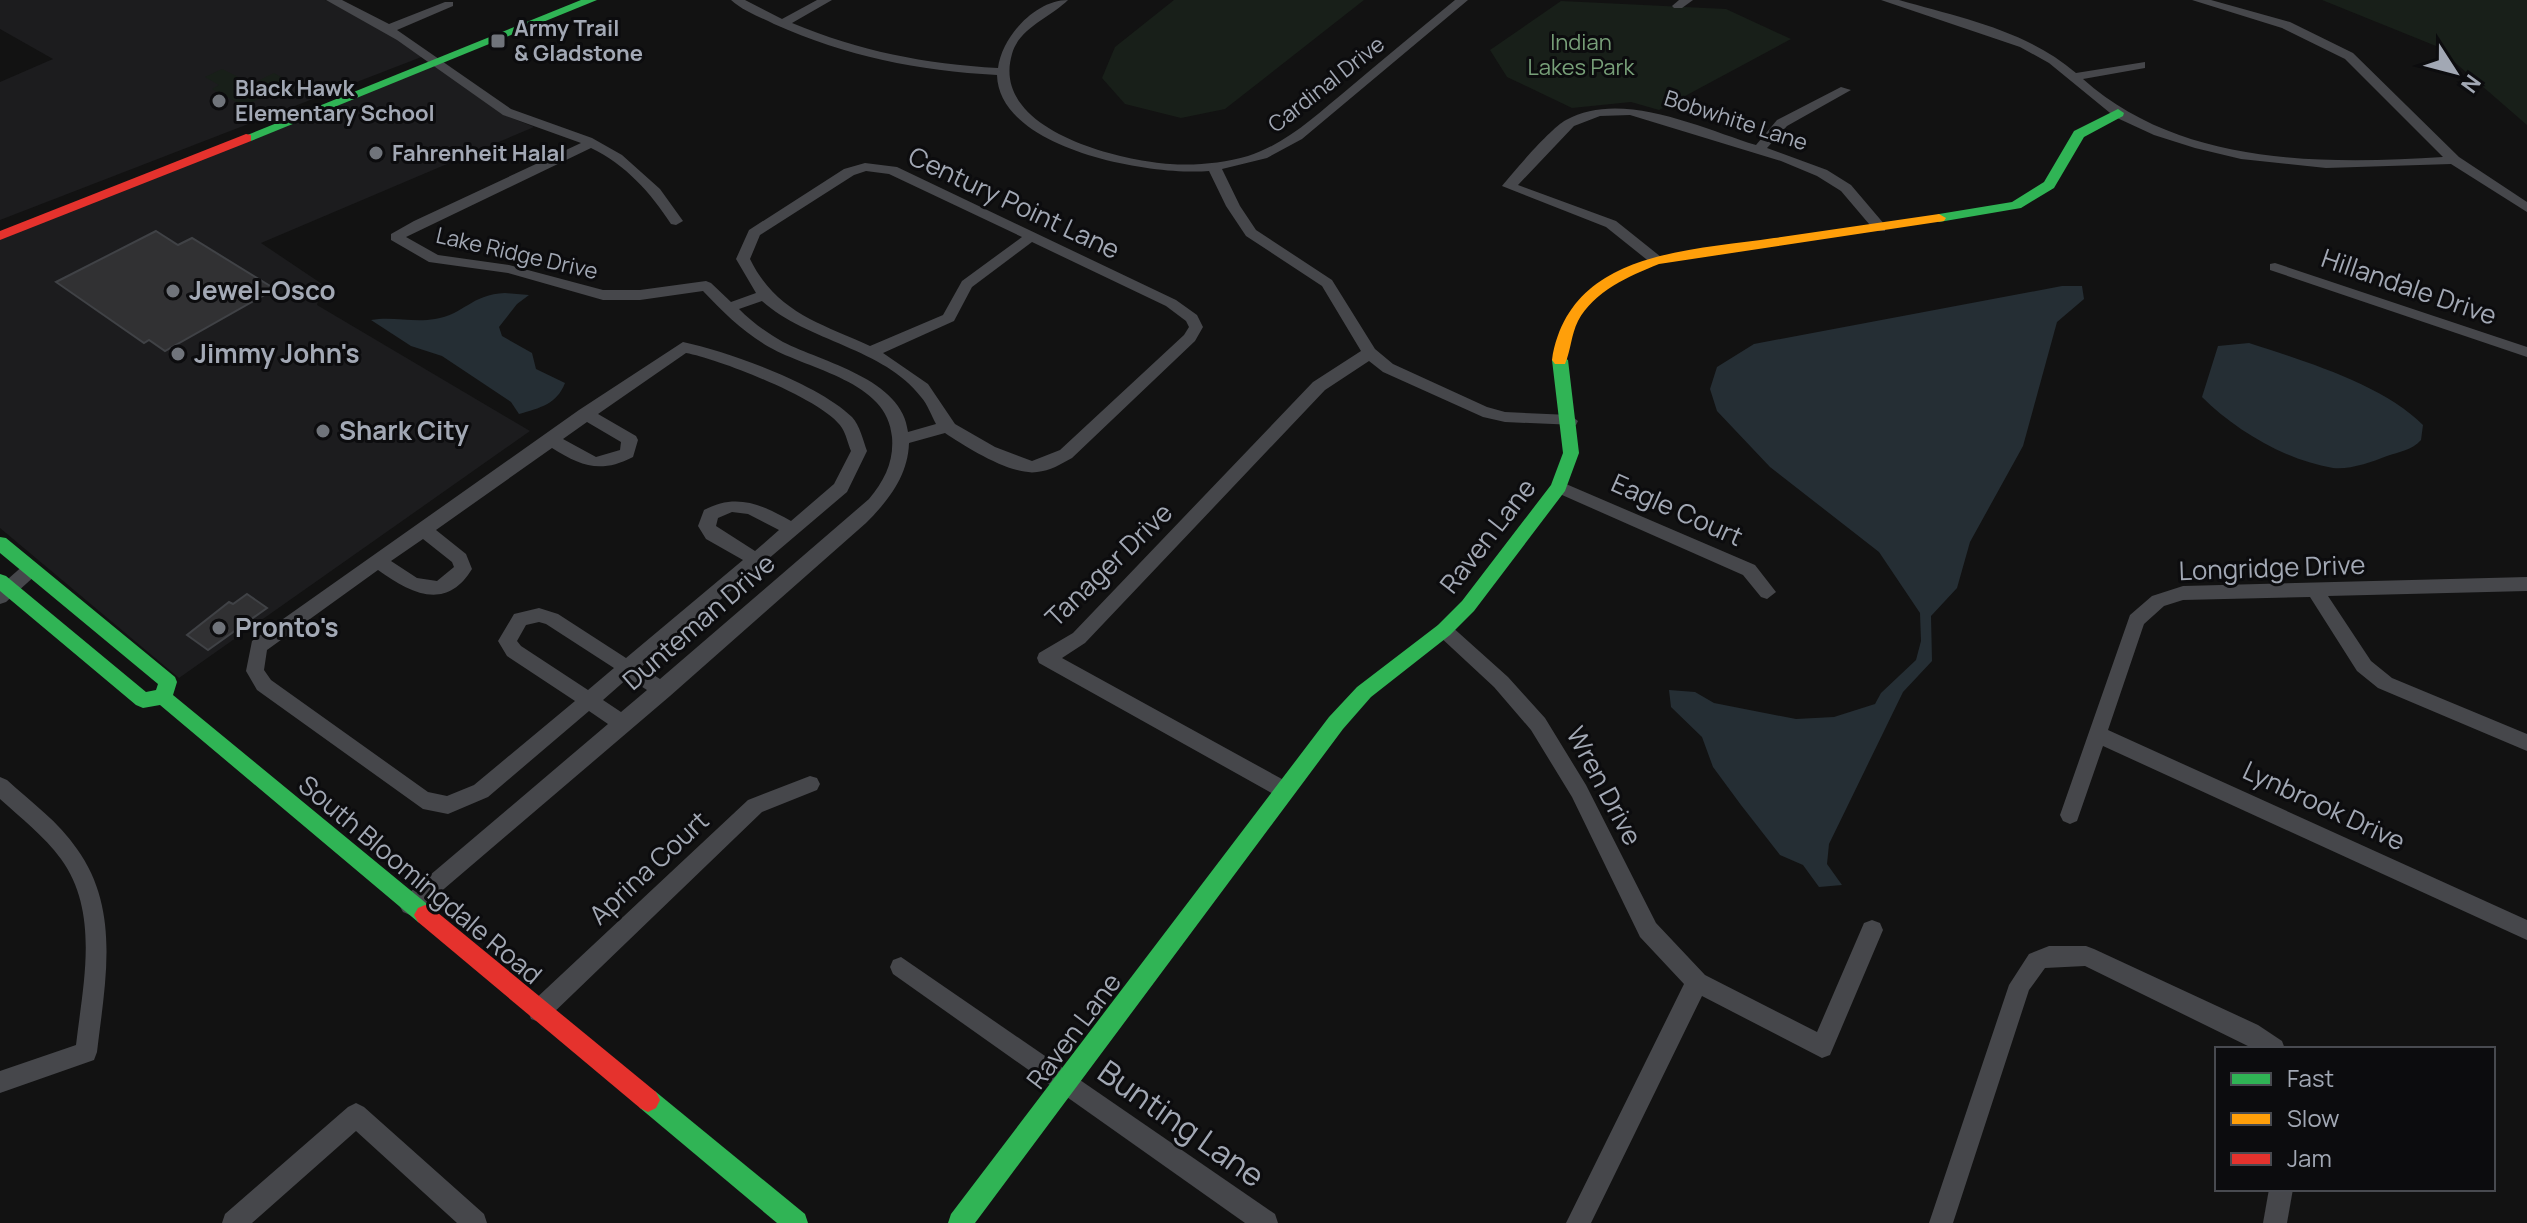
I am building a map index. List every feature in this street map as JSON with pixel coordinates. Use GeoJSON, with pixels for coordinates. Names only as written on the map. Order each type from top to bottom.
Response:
{"type":"FeatureCollection","features":[{"type":"Feature","properties":{"kind":"main road"},"geometry":{"type":"LineString","coordinates":[[0,236],[566,0]]}},
{"type":"Feature","properties":{"kind":"main road"},"geometry":{"type":"LineString","coordinates":[[0,222],[591,0]]}},
{"type":"Feature","properties":{"kind":"main road","name":"Raven Lane"},"geometry":{"type":"LineString","coordinates":[[960,1223],[1068,1084],[1284,790],[1364,692],[1444,630],[1491,581],[1559,487],[1571,453],[1570,421],[1560,362],[1561,343],[1569,319],[1596,288],[1615,276],[1656,260],[1996,210],[2027,200],[2049,185],[2079,134],[2118,113]]}},
{"type":"Feature","properties":{"kind":"main road"},"geometry":{"type":"LineString","coordinates":[[0,543],[168,682],[163,697]]}},
{"type":"Feature","properties":{"kind":"main road","name":"South Bloomingdale Road"},"geometry":{"type":"LineString","coordinates":[[3,589],[143,700],[163,697],[796,1223]]}},
{"type":"Feature","properties":{"kind":"street"},"geometry":{"type":"LineString","coordinates":[[332,0],[390,28],[515,116],[590,143],[642,175],[657,189],[676,221]]}},
{"type":"Feature","properties":{"kind":"street"},"geometry":{"type":"LineString","coordinates":[[737,0],[838,47],[893,62],[1001,72],[1006,53],[1018,35],[1062,0]]}},
{"type":"Feature","properties":{"kind":"street"},"geometry":{"type":"LineString","coordinates":[[783,23],[826,0]]}},
{"type":"Feature","properties":{"kind":"street","name":"Cardinal Drive"},"geometry":{"type":"LineString","coordinates":[[1001,72],[1014,106],[1027,119],[1057,137],[1140,165],[1214,167],[1261,156],[1293,140],[1462,0]]}},
{"type":"Feature","properties":{"kind":"street"},"geometry":{"type":"LineString","coordinates":[[1887,0],[2009,38],[2043,54],[2118,113],[2186,139],[2297,163],[2359,166],[2454,160]]}},
{"type":"Feature","properties":{"kind":"street"},"geometry":{"type":"LineString","coordinates":[[2198,0],[2286,25],[2349,56],[2454,160],[2527,208]]}},
{"type":"Feature","properties":{"kind":"street"},"geometry":{"type":"LineString","coordinates":[[390,28],[449,4]]}},
{"type":"Feature","properties":{"kind":"street"},"geometry":{"type":"LineString","coordinates":[[2073,77],[2141,65]]}},
{"type":"Feature","properties":{"kind":"street"},"geometry":{"type":"LineString","coordinates":[[1759,149],[1782,123],[1845,90]]}},
{"type":"Feature","properties":{"kind":"street","name":"Bobwhite Lane"},"geometry":{"type":"LineString","coordinates":[[1656,260],[1611,224],[1509,186],[1569,123],[1598,112],[1649,114],[1759,149],[1835,180],[1880,228]]}},
{"type":"Feature","properties":{"kind":"street","name":"Lake Ridge Drive"},"geometry":{"type":"LineString","coordinates":[[590,143],[556,162],[426,218],[396,237],[434,259],[509,269],[603,295],[628,297],[706,286],[728,308]]}},
{"type":"Feature","properties":{"kind":"street","name":"Century Point Lane"},"geometry":{"type":"LineString","coordinates":[[865,167],[892,170],[1029,238],[1183,309],[1196,327],[1180,347],[1066,454],[1053,462],[1033,467],[1015,463],[947,427],[929,395],[910,376],[868,353],[816,331],[764,295],[743,259],[754,233],[849,172],[865,167]]}},
{"type":"Feature","properties":{"kind":"street"},"geometry":{"type":"LineString","coordinates":[[1214,167],[1251,233],[1327,283],[1370,353],[1401,376],[1483,412],[1505,417],[1570,421]]}},
{"type":"Feature","properties":{"kind":"street"},"geometry":{"type":"LineString","coordinates":[[868,353],[949,318],[960,292],[969,281],[1011,256],[1029,238]]}},
{"type":"Feature","properties":{"kind":"street","name":"Hillandale Drive"},"geometry":{"type":"LineString","coordinates":[[2275,267],[2527,352]]}},
{"type":"Feature","properties":{"kind":"street"},"geometry":{"type":"LineString","coordinates":[[728,308],[764,295]]}},
{"type":"Feature","properties":{"kind":"street"},"geometry":{"type":"LineString","coordinates":[[728,308],[774,343],[865,385],[886,401],[898,421],[902,439],[947,427]]}},
{"type":"Feature","properties":{"kind":"street"},"geometry":{"type":"LineString","coordinates":[[683,347],[712,353],[821,400],[848,423],[859,451],[841,488],[793,530],[481,791],[448,805],[423,800],[264,685],[255,671],[258,646],[585,414],[683,347]]}},
{"type":"Feature","properties":{"kind":"street","name":"Tanager Drive"},"geometry":{"type":"LineString","coordinates":[[1284,790],[1046,658],[1079,638],[1319,386],[1370,353]]}},
{"type":"Feature","properties":{"kind":"street"},"geometry":{"type":"LineString","coordinates":[[789,385],[816,363]]}},
{"type":"Feature","properties":{"kind":"street"},"geometry":{"type":"LineString","coordinates":[[550,439],[595,465],[609,464],[627,453],[630,440],[585,414]]}},
{"type":"Feature","properties":{"kind":"street","name":"Dunteman Drive"},"geometry":{"type":"LineString","coordinates":[[410,905],[663,691],[875,505],[895,475],[902,439]]}},
{"type":"Feature","properties":{"kind":"street","name":"Eagle Court"},"geometry":{"type":"LineString","coordinates":[[1559,487],[1749,570],[1767,592]]}},
{"type":"Feature","properties":{"kind":"street"},"geometry":{"type":"LineString","coordinates":[[755,559],[712,534],[707,526],[710,514],[721,507],[739,503],[793,530]]}},
{"type":"Feature","properties":{"kind":"street"},"geometry":{"type":"LineString","coordinates":[[378,561],[418,588],[438,589],[452,582],[463,569],[460,559],[423,529]]}},
{"type":"Feature","properties":{"kind":"street"},"geometry":{"type":"LineString","coordinates":[[3,589],[31,569]]}},
{"type":"Feature","properties":{"kind":"street","name":"Longridge Drive"},"geometry":{"type":"LineString","coordinates":[[2070,815],[2136,620],[2148,607],[2183,593],[2316,592],[2527,584]]}},
{"type":"Feature","properties":{"kind":"street"},"geometry":{"type":"LineString","coordinates":[[2316,592],[2364,666],[2385,683],[2527,743]]}},
{"type":"Feature","properties":{"kind":"street"},"geometry":{"type":"LineString","coordinates":[[624,724],[514,651],[507,641],[520,619],[539,615],[552,619],[663,691]]}},
{"type":"Feature","properties":{"kind":"street","name":"Wren Drive"},"geometry":{"type":"LineString","coordinates":[[1444,630],[1501,682],[1538,724],[1579,791],[1648,930],[1697,982],[1822,1047],[1872,930]]}},
{"type":"Feature","properties":{"kind":"street","name":"Lynbrook Drive"},"geometry":{"type":"LineString","coordinates":[[2097,734],[2527,930]]}},
{"type":"Feature","properties":{"kind":"street","name":"Aprina Court"},"geometry":{"type":"LineString","coordinates":[[539,1011],[755,806],[810,784]]}},
{"type":"Feature","properties":{"kind":"street"},"geometry":{"type":"LineString","coordinates":[[0,786],[68,853],[91,890],[98,932],[86,1052],[0,1082]]}},
{"type":"Feature","properties":{"kind":"street"},"geometry":{"type":"LineString","coordinates":[[1941,1223],[2020,985],[2037,961],[2071,953],[2099,960],[2250,1033],[2271,1047]]}},
{"type":"Feature","properties":{"kind":"street","name":"Bunting Lane"},"geometry":{"type":"LineString","coordinates":[[901,967],[1266,1223]]}},
{"type":"Feature","properties":{"kind":"street"},"geometry":{"type":"LineString","coordinates":[[1578,1223],[1697,982]]}},
{"type":"Feature","properties":{"kind":"street"},"geometry":{"type":"LineString","coordinates":[[234,1223],[356,1115],[475,1223]]}},
{"type":"Feature","properties":{"kind":"street"},"geometry":{"type":"LineString","coordinates":[[2275,1223],[2281,1191]]}},
{"type":"Feature","properties":{"kind":"shaded area","name":"Black Hawk Elementary School"},"geometry":{"type":"Polygon","coordinates":[[[0,0],[325,0],[352,11],[424,56],[0,220],[0,82],[53,59],[0,29],[0,0]]]}},
{"type":"Feature","properties":{"kind":"shaded area"},"geometry":{"type":"Polygon","coordinates":[[[435,65],[502,114],[534,127],[261,243],[322,284],[317,305],[530,431],[179,678],[0,528],[0,239],[435,65]]]}},
{"type":"Feature","properties":{"kind":"shaded area"},"geometry":{"type":"Polygon","coordinates":[[[2062,286],[2082,286],[2084,299],[2057,322],[2023,446],[1970,542],[1957,588],[1931,616],[1932,661],[1903,692],[1829,844],[1827,864],[1842,885],[1819,887],[1803,865],[1780,855],[1741,805],[1713,767],[1702,737],[1671,707],[1669,690],[1695,692],[1714,703],[1796,719],[1834,717],[1875,704],[1881,693],[1916,660],[1921,641],[1920,613],[1879,552],[1770,467],[1717,411],[1710,389],[1717,367],[1754,344],[2062,286]]]}},
{"type":"Feature","properties":{"kind":"shaded area"},"geometry":{"type":"Polygon","coordinates":[[[505,293],[529,295],[517,304],[499,327],[502,336],[532,353],[536,369],[565,383],[552,400],[519,414],[511,402],[442,356],[411,346],[371,320],[445,317],[484,297],[505,293]]]}},
{"type":"Feature","properties":{"kind":"shaded area"},"geometry":{"type":"Polygon","coordinates":[[[2249,343],[2341,375],[2387,398],[2423,425],[2421,440],[2401,452],[2339,468],[2297,458],[2262,442],[2202,397],[2218,346],[2249,343]]]}},
{"type":"Feature","properties":{"kind":"green space"},"geometry":{"type":"Polygon","coordinates":[[[1174,0],[1364,0],[1225,109],[1181,118],[1125,104],[1102,78],[1115,47],[1174,0]]]}},
{"type":"Feature","properties":{"kind":"green space"},"geometry":{"type":"Polygon","coordinates":[[[2322,0],[2527,0],[2527,125],[2436,46],[2322,0]]]}},
{"type":"Feature","properties":{"kind":"green space","name":"Indian Lakes Park"},"geometry":{"type":"Polygon","coordinates":[[[1561,1],[1726,9],[1791,39],[1659,110],[1631,102],[1572,108],[1507,77],[1490,50],[1561,1]]]}},
{"type":"Feature","properties":{"kind":"green space"},"geometry":{"type":"Polygon","coordinates":[[[222,69],[252,84],[274,73],[292,83],[244,106],[212,89],[219,85],[205,77],[222,69]]]}},
{"type":"Feature","properties":{"kind":"building","name":"Jewel-Osco"},"geometry":{"type":"Polygon","coordinates":[[[156,231],[178,245],[192,238],[275,289],[165,351],[149,340],[144,343],[56,282],[156,231]]]}},
{"type":"Feature","properties":{"kind":"building","name":"Pronto's"},"geometry":{"type":"Polygon","coordinates":[[[247,594],[267,608],[208,650],[187,635],[229,602],[233,604],[247,594]]]}},
{"type":"Feature","properties":{"kind":"traffic: fast"},"geometry":{"type":"LineString","coordinates":[[246,138],[591,0]]}},
{"type":"Feature","properties":{"kind":"traffic: fast"},"geometry":{"type":"LineString","coordinates":[[1939,218],[2016,205],[2049,185],[2079,134],[2118,113]]}},
{"type":"Feature","properties":{"kind":"traffic: fast"},"geometry":{"type":"LineString","coordinates":[[960,1223],[1336,723],[1364,692],[1444,630],[1468,606],[1559,487],[1571,453],[1560,360]]}},
{"type":"Feature","properties":{"kind":"traffic: fast"},"geometry":{"type":"LineString","coordinates":[[0,543],[168,682],[163,697]]}},
{"type":"Feature","properties":{"kind":"traffic: fast"},"geometry":{"type":"LineString","coordinates":[[0,581],[143,700],[163,697],[425,915]]}},
{"type":"Feature","properties":{"kind":"traffic: fast"},"geometry":{"type":"LineString","coordinates":[[648,1100],[796,1223]]}},
{"type":"Feature","properties":{"kind":"traffic: slow"},"geometry":{"type":"LineString","coordinates":[[1560,360],[1569,323],[1591,295],[1621,275],[1656,260],[1939,218]]}},
{"type":"Feature","properties":{"kind":"traffic: jam"},"geometry":{"type":"LineString","coordinates":[[0,236],[246,138]]}},
{"type":"Feature","properties":{"kind":"traffic: jam"},"geometry":{"type":"LineString","coordinates":[[425,915],[648,1100]]}},
{"type":"Feature","properties":{"kind":"place","name":"Army Trail & Gladstone"},"geometry":{"type":"Point","coordinates":[498,41]}},
{"type":"Feature","properties":{"kind":"place","name":"Black Hawk Elementary School"},"geometry":{"type":"Point","coordinates":[219,101]}},
{"type":"Feature","properties":{"kind":"place","name":"Fahrenheit Halal"},"geometry":{"type":"Point","coordinates":[376,153]}},
{"type":"Feature","properties":{"kind":"place","name":"Jewel-Osco"},"geometry":{"type":"Point","coordinates":[173,291]}},
{"type":"Feature","properties":{"kind":"place","name":"Jimmy John's"},"geometry":{"type":"Point","coordinates":[178,354]}},
{"type":"Feature","properties":{"kind":"place","name":"Shark City"},"geometry":{"type":"Point","coordinates":[323,431]}},
{"type":"Feature","properties":{"kind":"place","name":"Pronto's"},"geometry":{"type":"Point","coordinates":[219,628]}}]}
